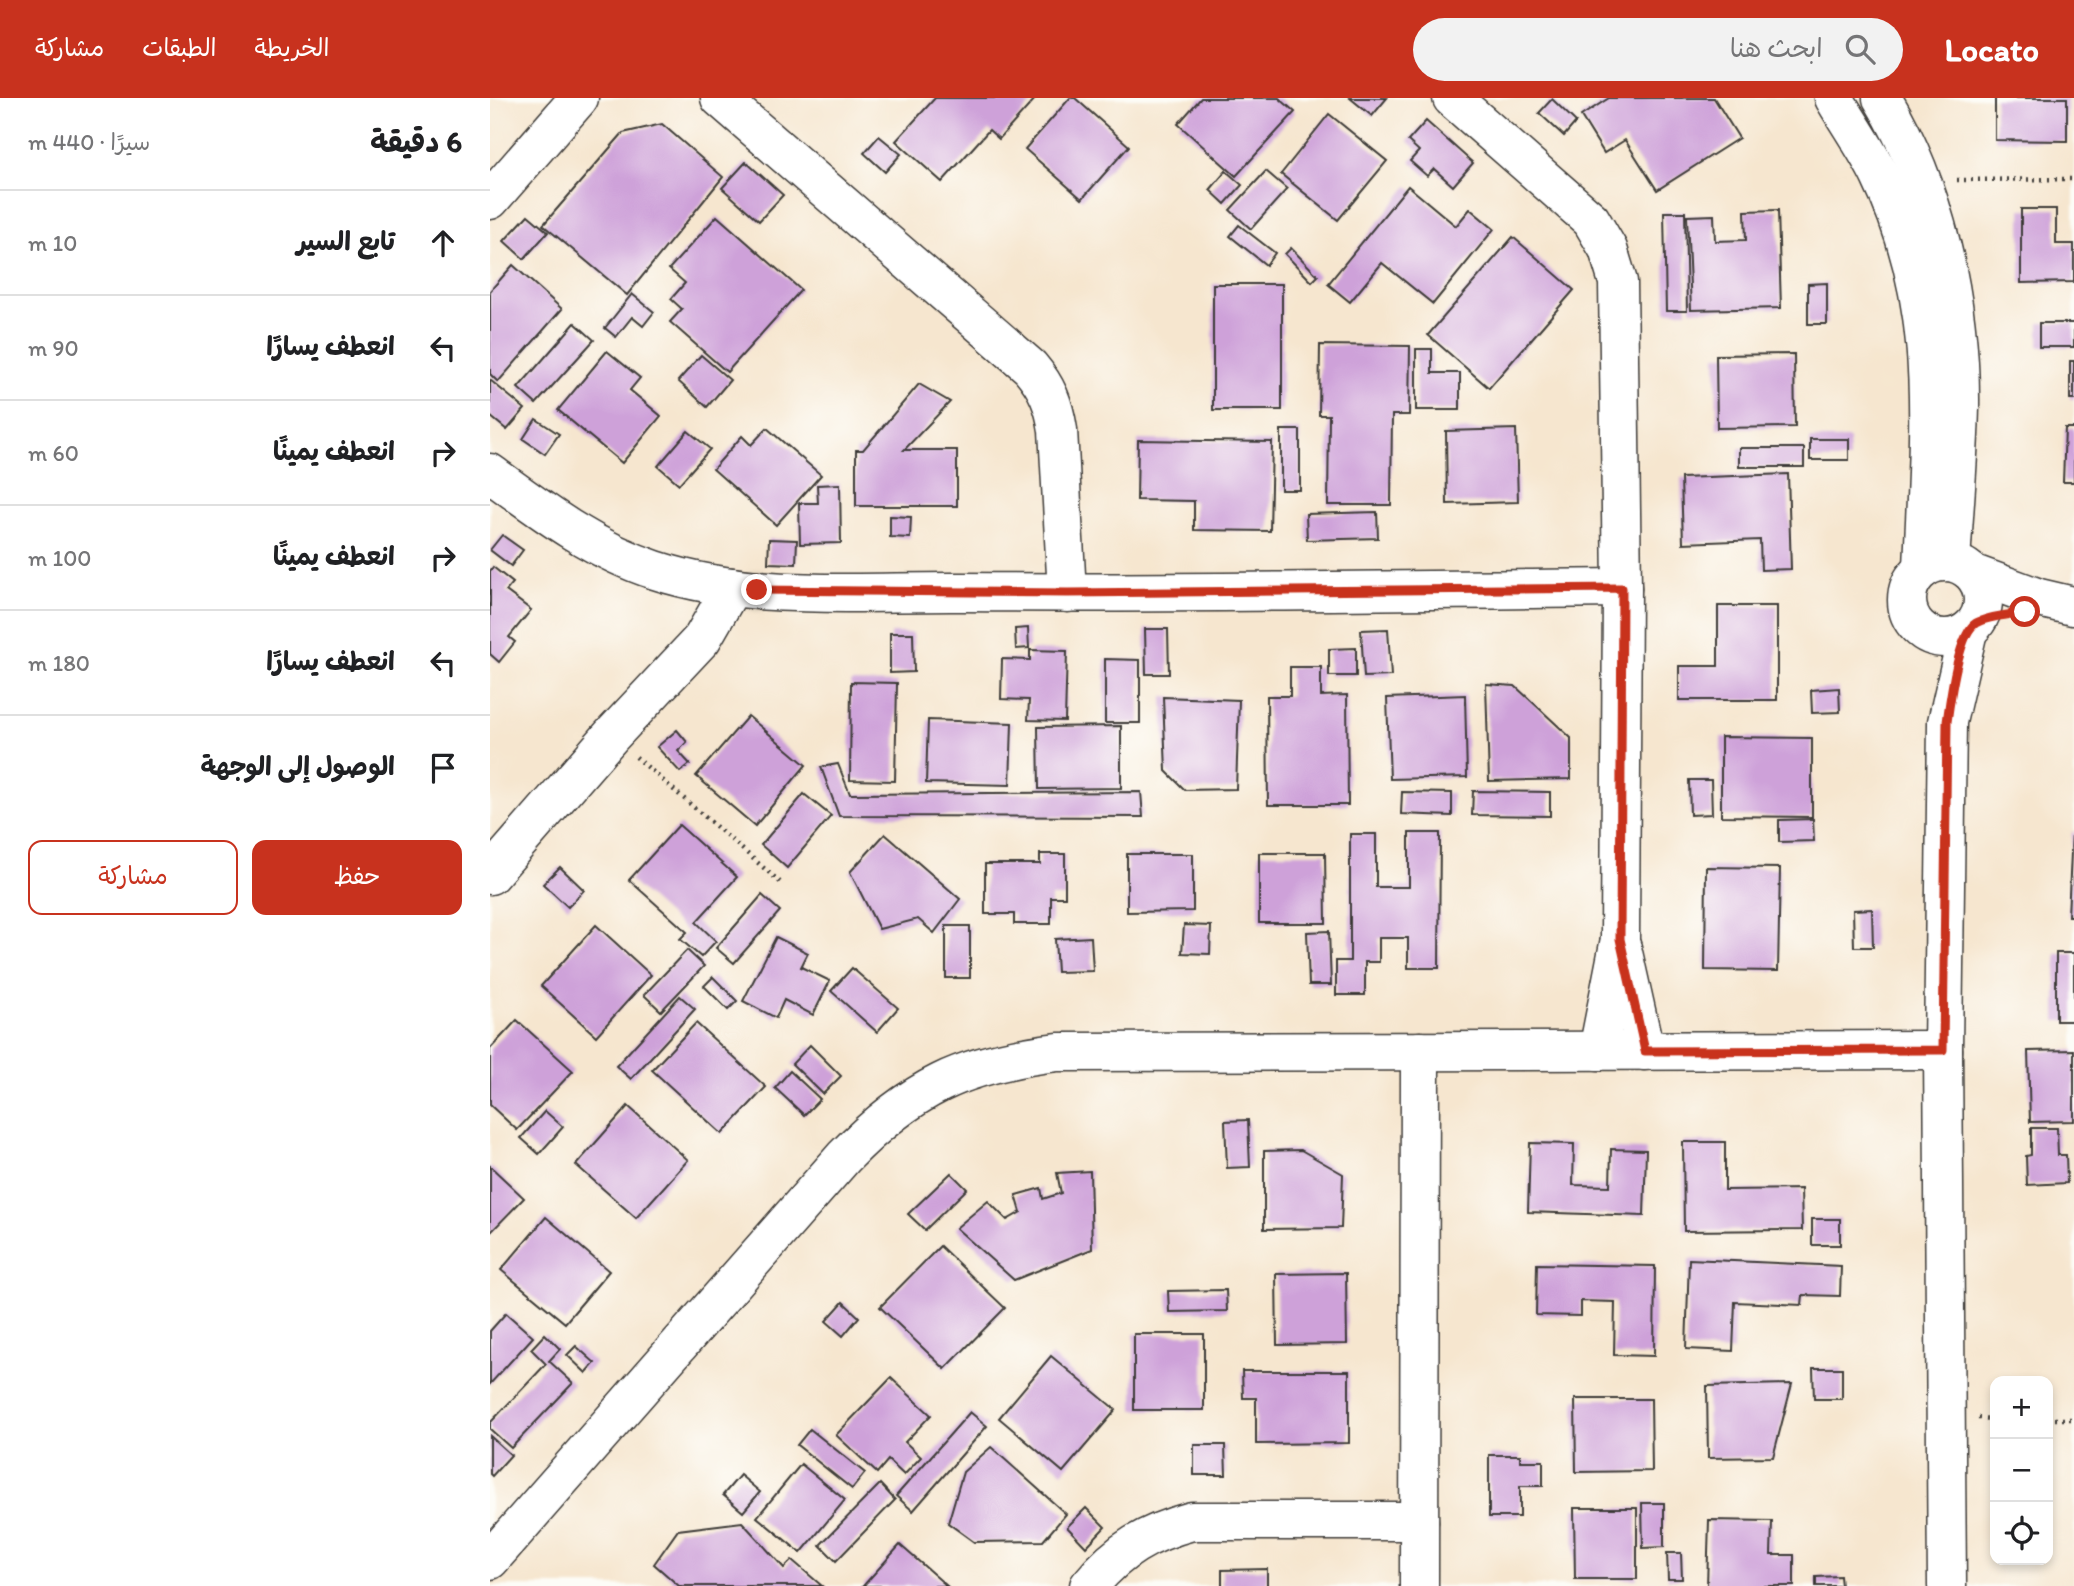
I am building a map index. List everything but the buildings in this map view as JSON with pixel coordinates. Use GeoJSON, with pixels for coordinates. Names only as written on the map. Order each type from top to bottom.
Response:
{"type":"FeatureCollection","features":[{"type":"Feature","properties":{"kind":"street"},"geometry":{"type":"LineString","coordinates":[[490,200],[579,98]]}},
{"type":"Feature","properties":{"kind":"street"},"geometry":{"type":"LineString","coordinates":[[720,98],[1030,367],[1045,385],[1055,407],[1058,430],[1068,593]]}},
{"type":"Feature","properties":{"kind":"street"},"geometry":{"type":"LineString","coordinates":[[1452,98],[1591,220],[1608,249],[1618,282],[1622,588],[1620,939],[1598,1051]]}},
{"type":"Feature","properties":{"kind":"street"},"geometry":{"type":"LineString","coordinates":[[1834,98],[1879,175],[1893,208],[1922,309],[1949,568],[1984,598],[1973,627],[1947,722]]}},
{"type":"Feature","properties":{"kind":"street"},"geometry":{"type":"LineString","coordinates":[[1882,98],[1921,180],[1943,254],[1955,329],[1960,405],[1949,568]]}},
{"type":"Feature","properties":{"kind":"street"},"geometry":{"type":"LineString","coordinates":[[490,473],[561,525],[607,551],[656,571],[715,584],[1068,593],[1622,588]]}},
{"type":"Feature","properties":{"kind":"street"},"geometry":{"type":"LineString","coordinates":[[1947,1586],[1943,1050],[1947,722],[1936,672],[1909,614],[1908,589],[1949,568],[2039,598],[2073,606]]}},
{"type":"Feature","properties":{"kind":"street"},"geometry":{"type":"LineString","coordinates":[[490,875],[611,736],[702,639],[715,584]]}},
{"type":"Feature","properties":{"kind":"street"},"geometry":{"type":"LineString","coordinates":[[1916,625],[1940,638],[1955,637],[1973,627],[2073,606]]}},
{"type":"Feature","properties":{"kind":"street"},"geometry":{"type":"LineString","coordinates":[[1620,939],[1645,1051]]}},
{"type":"Feature","properties":{"kind":"street"},"geometry":{"type":"LineString","coordinates":[[490,1560],[844,1157],[878,1122],[918,1093],[962,1072],[1010,1058],[1058,1052],[1943,1050]]}},
{"type":"Feature","properties":{"kind":"street"},"geometry":{"type":"LineString","coordinates":[[1419,1586],[1420,1051]]}},
{"type":"Feature","properties":{"kind":"street"},"geometry":{"type":"LineString","coordinates":[[1089,1586],[1106,1565],[1131,1544],[1160,1530],[1192,1521],[1419,1521]]}},
{"type":"Feature","properties":{"kind":"path"},"geometry":{"type":"LineString","coordinates":[[1921,180],[2074,179]]}},
{"type":"Feature","properties":{"kind":"path"},"geometry":{"type":"LineString","coordinates":[[611,736],[780,882]]}},
{"type":"Feature","properties":{"kind":"path"},"geometry":{"type":"LineString","coordinates":[[2053,1419],[2074,1419]]}},
{"type":"Feature","properties":{"kind":"route"},"geometry":{"type":"LineString","coordinates":[[757,590],[1068,593],[1622,588],[1620,939],[1645,1051],[1943,1050],[1947,722],[1951,699],[1968,631],[1977,623],[2025,612]]}}]}
